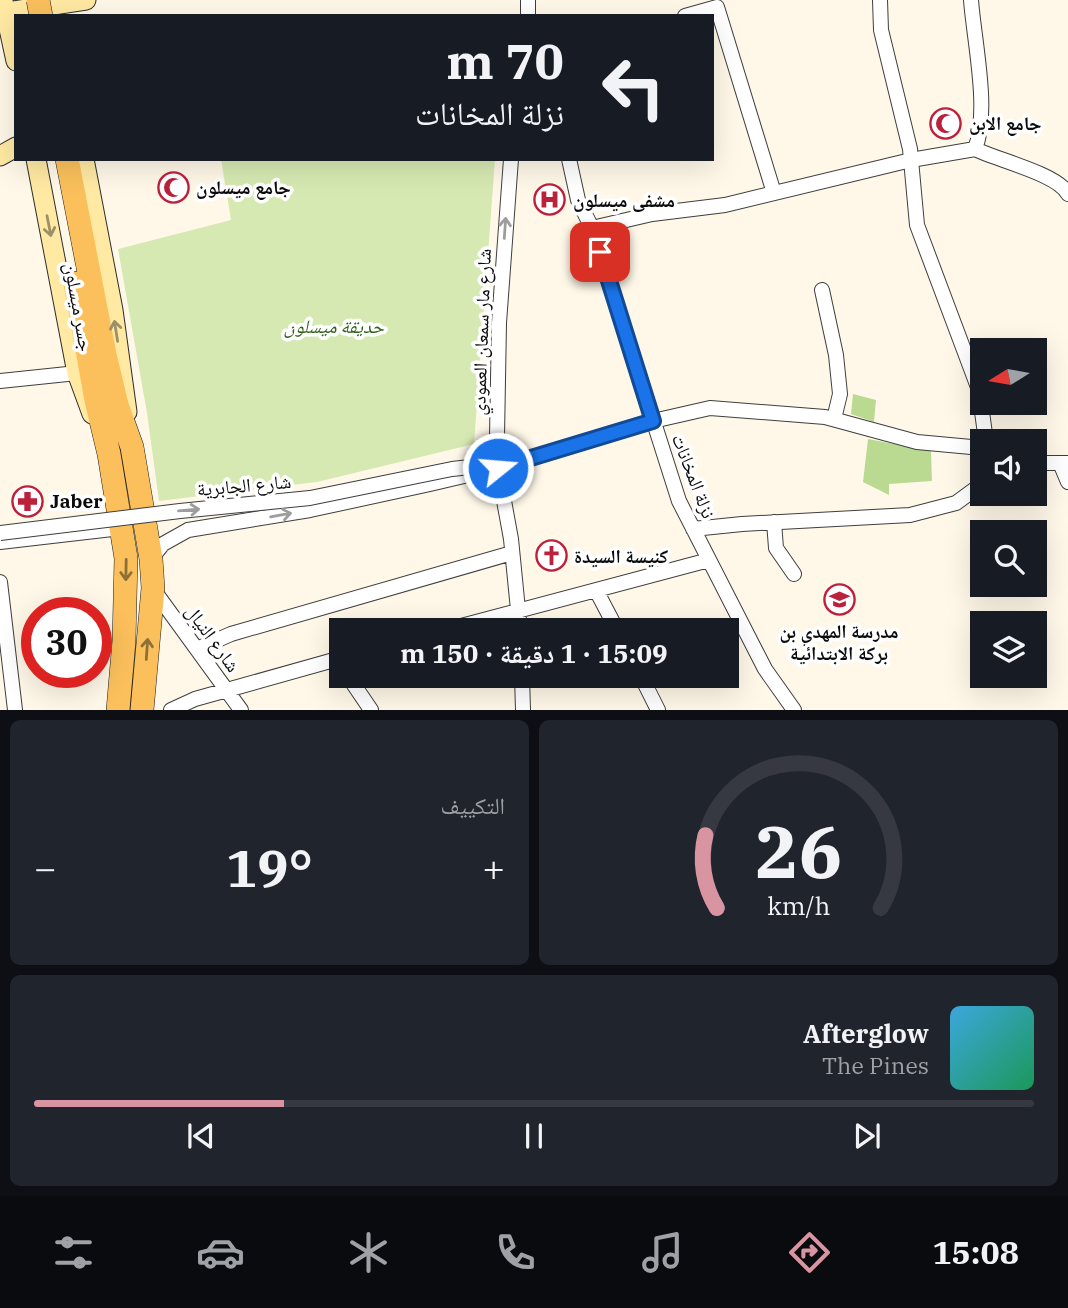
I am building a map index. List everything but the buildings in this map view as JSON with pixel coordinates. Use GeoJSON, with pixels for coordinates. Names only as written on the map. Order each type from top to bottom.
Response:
{"type":"FeatureCollection","features":[{"type":"Feature","properties":{"kind":"main road"},"geometry":{"type":"LineString","coordinates":[[14,34],[12,8],[65,7],[86,0]]}},
{"type":"Feature","properties":{"kind":"main road"},"geometry":{"type":"LineString","coordinates":[[36,161],[77,373],[109,454]]}},
{"type":"Feature","properties":{"kind":"main road","name":"جسر ميسلون"},"geometry":{"type":"LineString","coordinates":[[52,161],[96,400],[109,454],[126,558],[124,641],[118,709]]}},
{"type":"Feature","properties":{"kind":"main road","name":"جسر ميسلون"},"geometry":{"type":"LineString","coordinates":[[67,161],[105,355],[117,405],[132,447],[151,559],[153,588],[142,709]]}},
{"type":"Feature","properties":{"kind":"main road"},"geometry":{"type":"LineString","coordinates":[[84,161],[113,310],[132,447]]}},
{"type":"Feature","properties":{"kind":"street"},"geometry":{"type":"LineString","coordinates":[[880,0],[881,30],[911,160],[917,225],[979,390],[984,429]]}},
{"type":"Feature","properties":{"kind":"street"},"geometry":{"type":"LineString","coordinates":[[971,0],[981,108],[981,135],[975,149]]}},
{"type":"Feature","properties":{"kind":"street"},"geometry":{"type":"LineString","coordinates":[[692,14],[718,7],[774,193]]}},
{"type":"Feature","properties":{"kind":"street"},"geometry":{"type":"LineString","coordinates":[[592,228],[652,214],[725,205],[911,160],[975,149],[1036,172],[1065,188],[1068,194]]}},
{"type":"Feature","properties":{"kind":"street","name":"شارع مار سمعان العمودي"},"geometry":{"type":"LineString","coordinates":[[511,161],[499,323],[494,469],[512,553],[519,618]]}},
{"type":"Feature","properties":{"kind":"street","name":"نزلة المخانات"},"geometry":{"type":"LineString","coordinates":[[569,161],[578,200],[592,228],[678,501],[765,669],[794,709]]}},
{"type":"Feature","properties":{"kind":"street"},"geometry":{"type":"LineString","coordinates":[[822,290],[836,355],[840,394],[834,419]]}},
{"type":"Feature","properties":{"kind":"street"},"geometry":{"type":"LineString","coordinates":[[0,381],[77,373]]}},
{"type":"Feature","properties":{"kind":"street"},"geometry":{"type":"LineString","coordinates":[[151,559],[163,544],[188,530],[346,503],[494,469],[653,421],[710,408],[834,419],[917,442],[970,447]]}},
{"type":"Feature","properties":{"kind":"street"},"geometry":{"type":"LineString","coordinates":[[1064,463],[1068,482]]}},
{"type":"Feature","properties":{"kind":"street","name":"شارع الجابرية"},"geometry":{"type":"LineString","coordinates":[[0,533],[310,498],[452,469],[494,469]]}},
{"type":"Feature","properties":{"kind":"street"},"geometry":{"type":"LineString","coordinates":[[693,529],[910,515],[956,503],[970,493]]}},
{"type":"Feature","properties":{"kind":"street"},"geometry":{"type":"LineString","coordinates":[[774,522],[776,548],[793,574]]}},
{"type":"Feature","properties":{"kind":"street"},"geometry":{"type":"LineString","coordinates":[[0,542],[121,528]]}},
{"type":"Feature","properties":{"kind":"street"},"geometry":{"type":"LineString","coordinates":[[197,649],[231,634],[512,553]]}},
{"type":"Feature","properties":{"kind":"street"},"geometry":{"type":"LineString","coordinates":[[491,618],[709,560]]}},
{"type":"Feature","properties":{"kind":"street"},"geometry":{"type":"LineString","coordinates":[[0,582],[15,709]]}},
{"type":"Feature","properties":{"kind":"street","name":"شارع النيال"},"geometry":{"type":"LineString","coordinates":[[153,588],[241,709]]}},
{"type":"Feature","properties":{"kind":"street"},"geometry":{"type":"LineString","coordinates":[[596,590],[611,618]]}},
{"type":"Feature","properties":{"kind":"street"},"geometry":{"type":"LineString","coordinates":[[171,709],[195,699],[329,664]]}},
{"type":"Feature","properties":{"kind":"street"},"geometry":{"type":"LineString","coordinates":[[356,688],[371,709]]}},
{"type":"Feature","properties":{"kind":"street"},"geometry":{"type":"LineString","coordinates":[[522,688],[523,709]]}},
{"type":"Feature","properties":{"kind":"street"},"geometry":{"type":"LineString","coordinates":[[647,688],[658,709]]}},
{"type":"Feature","properties":{"kind":"green space","name":"حديقة ميسلون"},"geometry":{"type":"Polygon","coordinates":[[[221,161],[495,161],[474,444],[317,482],[159,501],[147,413],[118,249],[231,220],[221,161]]]}},
{"type":"Feature","properties":{"kind":"green space"},"geometry":{"type":"Polygon","coordinates":[[[853,394],[876,400],[874,422],[851,414],[853,394]]]}},
{"type":"Feature","properties":{"kind":"green space"},"geometry":{"type":"Polygon","coordinates":[[[868,439],[931,451],[932,481],[889,484],[889,495],[863,482],[868,439]]]}},
{"type":"Feature","properties":{"kind":"place","name":"جامع الابن"},"geometry":{"type":"Point","coordinates":[946,123]}},
{"type":"Feature","properties":{"kind":"place","name":"جامع ميسلون"},"geometry":{"type":"Point","coordinates":[173,187]}},
{"type":"Feature","properties":{"kind":"place","name":"مشفى ميسلون"},"geometry":{"type":"Point","coordinates":[550,200]}},
{"type":"Feature","properties":{"kind":"place","name":"Jaber"},"geometry":{"type":"Point","coordinates":[27,501]}},
{"type":"Feature","properties":{"kind":"place","name":"كنيسة السيدة"},"geometry":{"type":"Point","coordinates":[551,556]}},
{"type":"Feature","properties":{"kind":"place","name":"مدرسة المهدي بن بركة الابتدائية"},"geometry":{"type":"Point","coordinates":[839,600]}},
{"type":"Feature","properties":{"kind":"route"},"geometry":{"type":"LineString","coordinates":[[498,468],[653,421],[600,252]]}}]}
